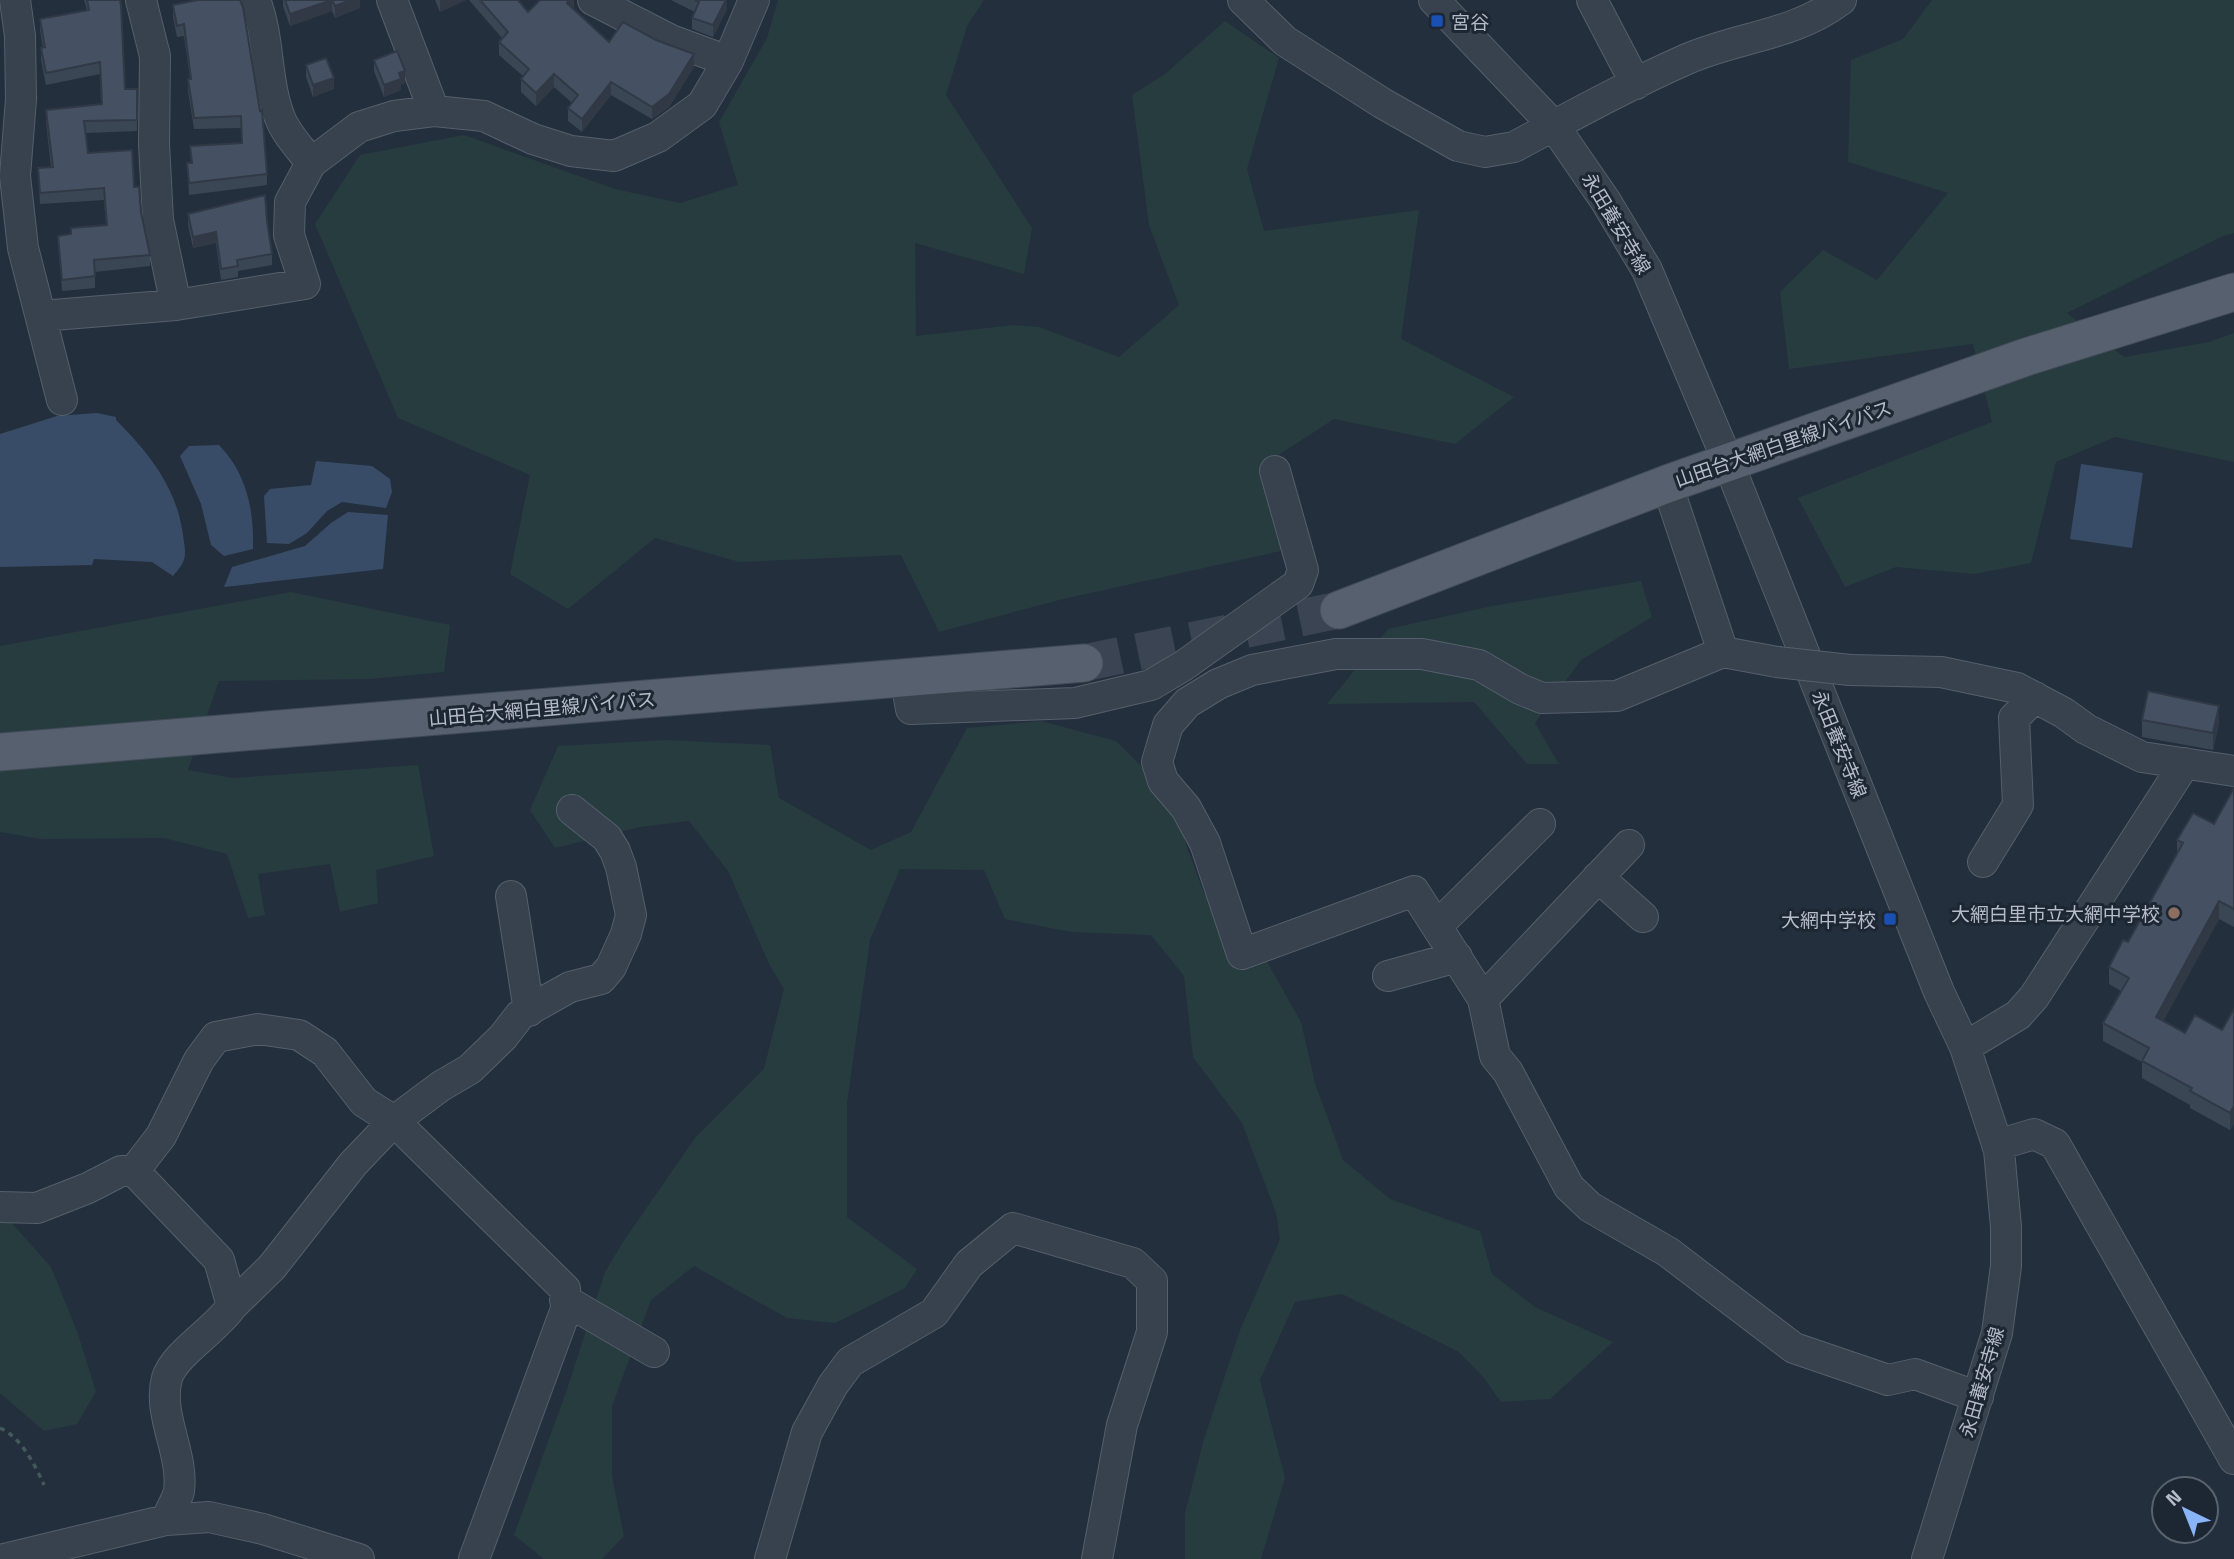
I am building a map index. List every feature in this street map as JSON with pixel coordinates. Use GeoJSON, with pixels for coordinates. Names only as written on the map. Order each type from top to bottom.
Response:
{"type":"FeatureCollection","features":[{"type":"Feature","properties":{"kind":"main road","name":"山田台大網白里線バイパス"},"geometry":{"type":"LineString","coordinates":[[1339,610],[1728,462],[2026,358],[2234,292]]}},
{"type":"Feature","properties":{"kind":"main road","name":"山田台大網白里線バイパス"},"geometry":{"type":"LineString","coordinates":[[0,752],[1084,663]]}},
{"type":"Feature","properties":{"kind":"street"},"geometry":{"type":"LineString","coordinates":[[15,0],[20,36],[21,99],[15,176],[23,248],[62,400]]}},
{"type":"Feature","properties":{"kind":"street"},"geometry":{"type":"LineString","coordinates":[[141,0],[155,56],[154,144],[158,220],[176,305]]}},
{"type":"Feature","properties":{"kind":"street"},"geometry":{"type":"LineString","coordinates":[[255,0],[262,16],[280,119],[311,163]]}},
{"type":"Feature","properties":{"kind":"street"},"geometry":{"type":"LineString","coordinates":[[392,0],[434,111]]}},
{"type":"Feature","properties":{"kind":"street"},"geometry":{"type":"LineString","coordinates":[[593,0],[671,40],[728,61]]}},
{"type":"Feature","properties":{"kind":"street"},"geometry":{"type":"LineString","coordinates":[[41,316],[176,305],[304,284],[289,235],[290,202],[311,163],[359,127],[394,117],[434,111],[484,116],[533,139],[570,151],[614,156],[658,137],[702,105],[728,61],[754,0]]}},
{"type":"Feature","properties":{"kind":"street"},"geometry":{"type":"LineString","coordinates":[[1243,0],[1285,41],[1382,103],[1458,146],[1485,152],[1514,147],[1688,58],[1749,38],[1792,28],[1822,15],[1841,0]]}},
{"type":"Feature","properties":{"kind":"street","name":"永田養安寺線"},"geometry":{"type":"LineString","coordinates":[[1434,0],[1554,126],[1605,200],[1647,270],[1728,462],[1939,992],[1965,1047],[1997,1145],[2005,1216],[2006,1266],[1997,1333],[1927,1559]]}},
{"type":"Feature","properties":{"kind":"street"},"geometry":{"type":"LineString","coordinates":[[1592,0],[1636,84]]}},
{"type":"Feature","properties":{"kind":"street"},"geometry":{"type":"LineString","coordinates":[[905,676],[911,709],[1075,702],[1151,685],[1183,666],[1298,584],[1303,570],[1275,471]]}},
{"type":"Feature","properties":{"kind":"street"},"geometry":{"type":"LineString","coordinates":[[1667,484],[1723,652]]}},
{"type":"Feature","properties":{"kind":"street"},"geometry":{"type":"LineString","coordinates":[[1978,1397],[1914,1374],[1888,1380],[1794,1348],[1668,1252],[1590,1207],[1569,1187],[1508,1072],[1495,1056],[1483,999],[1414,891],[1242,954],[1205,843],[1186,808],[1163,781],[1157,762],[1168,725],[1187,703],[1218,684],[1252,670],[1336,654],[1422,654],[1479,665],[1520,689],[1542,698],[1616,696],[1723,652],[1777,662],[1850,670],[1941,672],[2017,688],[2064,713],[2086,729],[2142,757],[2234,771]]}},
{"type":"Feature","properties":{"kind":"street"},"geometry":{"type":"LineString","coordinates":[[1983,862],[2018,804],[2014,718],[2035,697]]}},
{"type":"Feature","properties":{"kind":"street"},"geometry":{"type":"LineString","coordinates":[[1965,1047],[2018,1015],[2034,997],[2185,763]]}},
{"type":"Feature","properties":{"kind":"street"},"geometry":{"type":"LineString","coordinates":[[166,1520],[178,1492],[177,1466],[164,1398],[168,1376],[181,1357],[225,1317],[232,1306],[272,1267],[354,1164],[394,1121],[440,1086],[470,1069],[503,1037],[520,1015],[570,987],[601,979],[611,967],[626,934],[631,915],[621,867],[607,838],[572,810]]}},
{"type":"Feature","properties":{"kind":"street"},"geometry":{"type":"LineString","coordinates":[[1437,926],[1540,824]]}},
{"type":"Feature","properties":{"kind":"street"},"geometry":{"type":"LineString","coordinates":[[1483,999],[1629,845]]}},
{"type":"Feature","properties":{"kind":"street"},"geometry":{"type":"LineString","coordinates":[[1598,877],[1643,917]]}},
{"type":"Feature","properties":{"kind":"street"},"geometry":{"type":"LineString","coordinates":[[512,896],[529,1011]]}},
{"type":"Feature","properties":{"kind":"street"},"geometry":{"type":"LineString","coordinates":[[1388,976],[1457,957]]}},
{"type":"Feature","properties":{"kind":"street"},"geometry":{"type":"LineString","coordinates":[[134,1171],[161,1136],[198,1060],[216,1037],[258,1029],[299,1035],[325,1052],[363,1102],[394,1121],[565,1289],[566,1310],[474,1559]]}},
{"type":"Feature","properties":{"kind":"street"},"geometry":{"type":"LineString","coordinates":[[1997,1145],[2034,1134],[2055,1144],[2234,1459]]}},
{"type":"Feature","properties":{"kind":"street"},"geometry":{"type":"LineString","coordinates":[[0,1207],[37,1208],[88,1188],[121,1171],[134,1171],[219,1260],[232,1306]]}},
{"type":"Feature","properties":{"kind":"street"},"geometry":{"type":"LineString","coordinates":[[770,1559],[807,1432],[833,1385],[850,1362],[934,1313],[969,1264],[1013,1228],[1133,1263],[1152,1281],[1152,1332],[1122,1425],[1097,1559]]}},
{"type":"Feature","properties":{"kind":"street"},"geometry":{"type":"LineString","coordinates":[[565,1300],[654,1352]]}},
{"type":"Feature","properties":{"kind":"street"},"geometry":{"type":"LineString","coordinates":[[4,1559],[166,1520],[209,1517],[263,1529],[359,1559]]}},
{"type":"Feature","properties":{"kind":"path"},"geometry":{"type":"LineString","coordinates":[[0,1428],[8,1432],[33,1462],[44,1485]]}},
{"type":"Feature","properties":{"kind":"green space"},"geometry":{"type":"Polygon","coordinates":[[[778,0],[984,0],[967,26],[946,95],[1032,228],[1024,274],[915,243],[916,336],[1014,325],[1039,327],[1119,357],[1179,305],[1149,225],[1132,95],[1165,74],[1225,21],[1279,58],[1247,169],[1264,231],[1419,210],[1401,339],[1514,397],[1455,444],[1334,419],[1263,465],[1285,550],[1059,600],[939,632],[901,555],[739,562],[655,538],[568,609],[510,574],[530,475],[398,418],[315,224],[360,155],[464,135],[615,189],[680,203],[738,185],[719,122],[767,38],[778,0]]]}},
{"type":"Feature","properties":{"kind":"green space"},"geometry":{"type":"Polygon","coordinates":[[[1932,0],[2234,0],[2234,233],[2067,313],[2124,357],[2209,342],[2234,333],[2234,462],[2115,437],[2056,462],[2031,563],[1974,574],[1896,567],[1845,587],[1798,498],[1992,422],[1973,344],[1789,369],[1780,292],[1823,250],[1877,280],[1948,193],[1848,162],[1851,60],[1903,39],[1932,0]]]}},
{"type":"Feature","properties":{"kind":"green space"},"geometry":{"type":"Polygon","coordinates":[[[1641,581],[1652,617],[1581,660],[1535,723],[1559,764],[1527,764],[1474,702],[1327,704],[1388,629],[1492,606],[1641,581]]]}},
{"type":"Feature","properties":{"kind":"green space"},"geometry":{"type":"Polygon","coordinates":[[[291,592],[450,625],[444,672],[371,679],[219,681],[188,770],[233,778],[418,765],[434,856],[376,870],[378,903],[340,912],[330,864],[258,874],[265,915],[248,918],[227,854],[164,838],[41,839],[0,832],[0,646],[291,592]]]}},
{"type":"Feature","properties":{"kind":"green space"},"geometry":{"type":"Polygon","coordinates":[[[1041,721],[1116,741],[1177,802],[1185,842],[1204,893],[1265,958],[1301,1022],[1315,1083],[1343,1160],[1390,1199],[1480,1231],[1492,1274],[1535,1307],[1613,1342],[1550,1399],[1501,1402],[1484,1378],[1459,1352],[1342,1294],[1295,1302],[1260,1380],[1285,1478],[1261,1559],[1185,1559],[1185,1513],[1204,1439],[1240,1330],[1280,1239],[1276,1213],[1242,1123],[1193,1057],[1184,976],[1151,935],[1071,932],[1005,919],[984,870],[900,869],[870,940],[847,1103],[847,1217],[917,1269],[905,1288],[835,1323],[787,1318],[694,1266],[651,1300],[612,1406],[612,1476],[624,1536],[602,1559],[544,1559],[514,1535],[566,1392],[605,1272],[695,1138],[764,1069],[784,989],[770,966],[728,871],[689,821],[640,827],[555,848],[530,810],[558,746],[666,740],[770,745],[779,798],[871,850],[911,832],[967,728],[1041,721]]]}},
{"type":"Feature","properties":{"kind":"green space"},"geometry":{"type":"Polygon","coordinates":[[[0,1210],[51,1267],[77,1331],[96,1392],[77,1424],[44,1431],[0,1393],[0,1210]]]}},
{"type":"Feature","properties":{"kind":"water"},"geometry":{"type":"Polygon","coordinates":[[[97,413],[116,417],[160,472],[180,518],[185,549],[181,566],[173,576],[152,562],[94,559],[92,565],[0,567],[0,434],[57,416],[97,413]]]}},
{"type":"Feature","properties":{"kind":"water"},"geometry":{"type":"Polygon","coordinates":[[[219,445],[236,468],[247,493],[253,535],[253,549],[224,556],[211,545],[201,504],[180,456],[189,446],[219,445]]]}},
{"type":"Feature","properties":{"kind":"water"},"geometry":{"type":"Polygon","coordinates":[[[316,461],[372,466],[390,479],[392,492],[386,508],[342,502],[327,511],[307,533],[289,544],[267,543],[264,496],[270,489],[311,485],[316,461]]]}},
{"type":"Feature","properties":{"kind":"water"},"geometry":{"type":"Polygon","coordinates":[[[2081,464],[2143,473],[2132,548],[2070,539],[2081,464]]]}},
{"type":"Feature","properties":{"kind":"water"},"geometry":{"type":"Polygon","coordinates":[[[348,512],[388,515],[383,569],[224,587],[232,567],[305,546],[348,512]]]}},
{"type":"Feature","properties":{"kind":"building"},"geometry":{"type":"Polygon","coordinates":[[[87,0],[120,0],[125,89],[137,89],[137,120],[84,121],[88,153],[132,150],[134,187],[139,187],[150,255],[94,260],[95,276],[62,280],[58,236],[71,234],[71,228],[107,225],[104,188],[40,193],[38,168],[53,167],[46,110],[102,104],[100,62],[46,73],[41,48],[45,47],[40,19],[89,10],[87,0]]]}},
{"type":"Feature","properties":{"kind":"building"},"geometry":{"type":"Polygon","coordinates":[[[198,0],[240,0],[243,7],[260,111],[262,110],[267,174],[189,183],[187,163],[192,163],[190,146],[242,143],[241,116],[194,118],[184,24],[177,26],[173,5],[198,0]]]}},
{"type":"Feature","properties":{"kind":"building"},"geometry":{"type":"Polygon","coordinates":[[[285,0],[332,0],[290,14],[285,0]]]}},
{"type":"Feature","properties":{"kind":"building"},"geometry":{"type":"Polygon","coordinates":[[[332,0],[351,0],[335,6],[332,0]]]}},
{"type":"Feature","properties":{"kind":"building"},"geometry":{"type":"Polygon","coordinates":[[[480,0],[518,0],[528,12],[540,0],[569,0],[567,3],[609,42],[623,22],[656,40],[694,54],[669,94],[652,107],[611,82],[582,119],[568,108],[578,95],[554,74],[536,93],[521,79],[529,69],[499,42],[508,32],[480,0]]]}},
{"type":"Feature","properties":{"kind":"building"},"geometry":{"type":"Polygon","coordinates":[[[695,0],[726,0],[713,25],[692,18],[699,2],[695,0]]]}},
{"type":"Feature","properties":{"kind":"building"},"geometry":{"type":"Polygon","coordinates":[[[397,51],[405,71],[399,73],[401,79],[384,85],[374,60],[397,51]]]}},
{"type":"Feature","properties":{"kind":"building"},"geometry":{"type":"Polygon","coordinates":[[[326,58],[334,78],[313,85],[306,65],[326,58]]]}},
{"type":"Feature","properties":{"kind":"building"},"geometry":{"type":"Polygon","coordinates":[[[265,195],[272,254],[237,260],[238,266],[221,269],[216,232],[193,237],[188,214],[265,195]]]}},
{"type":"Feature","properties":{"kind":"building"},"geometry":{"type":"Polygon","coordinates":[[[2148,691],[2219,706],[2213,733],[2142,720],[2148,691]]]}},
{"type":"Feature","properties":{"kind":"building"},"geometry":{"type":"Polygon","coordinates":[[[2234,788],[2234,909],[2219,901],[2156,1017],[2185,1033],[2195,1015],[2222,1030],[2234,1009],[2234,1106],[2230,1113],[2190,1091],[2192,1088],[2142,1061],[2149,1048],[2103,1023],[2129,978],[2109,967],[2123,940],[2128,942],[2183,843],[2177,840],[2193,813],[2214,824],[2234,788]]]}},
{"type":"Feature","properties":{"kind":"tunnel"},"geometry":{"type":"LineString","coordinates":[[1084,663],[1339,610]]}},
{"type":"Feature","properties":{"kind":"place","name":"宮谷"},"geometry":{"type":"Point","coordinates":[1437,21]}},
{"type":"Feature","properties":{"kind":"place","name":"大網白里市立大網中学校"},"geometry":{"type":"Point","coordinates":[2174,913]}},
{"type":"Feature","properties":{"kind":"place","name":"大網中学校"},"geometry":{"type":"Point","coordinates":[1890,919]}}]}
